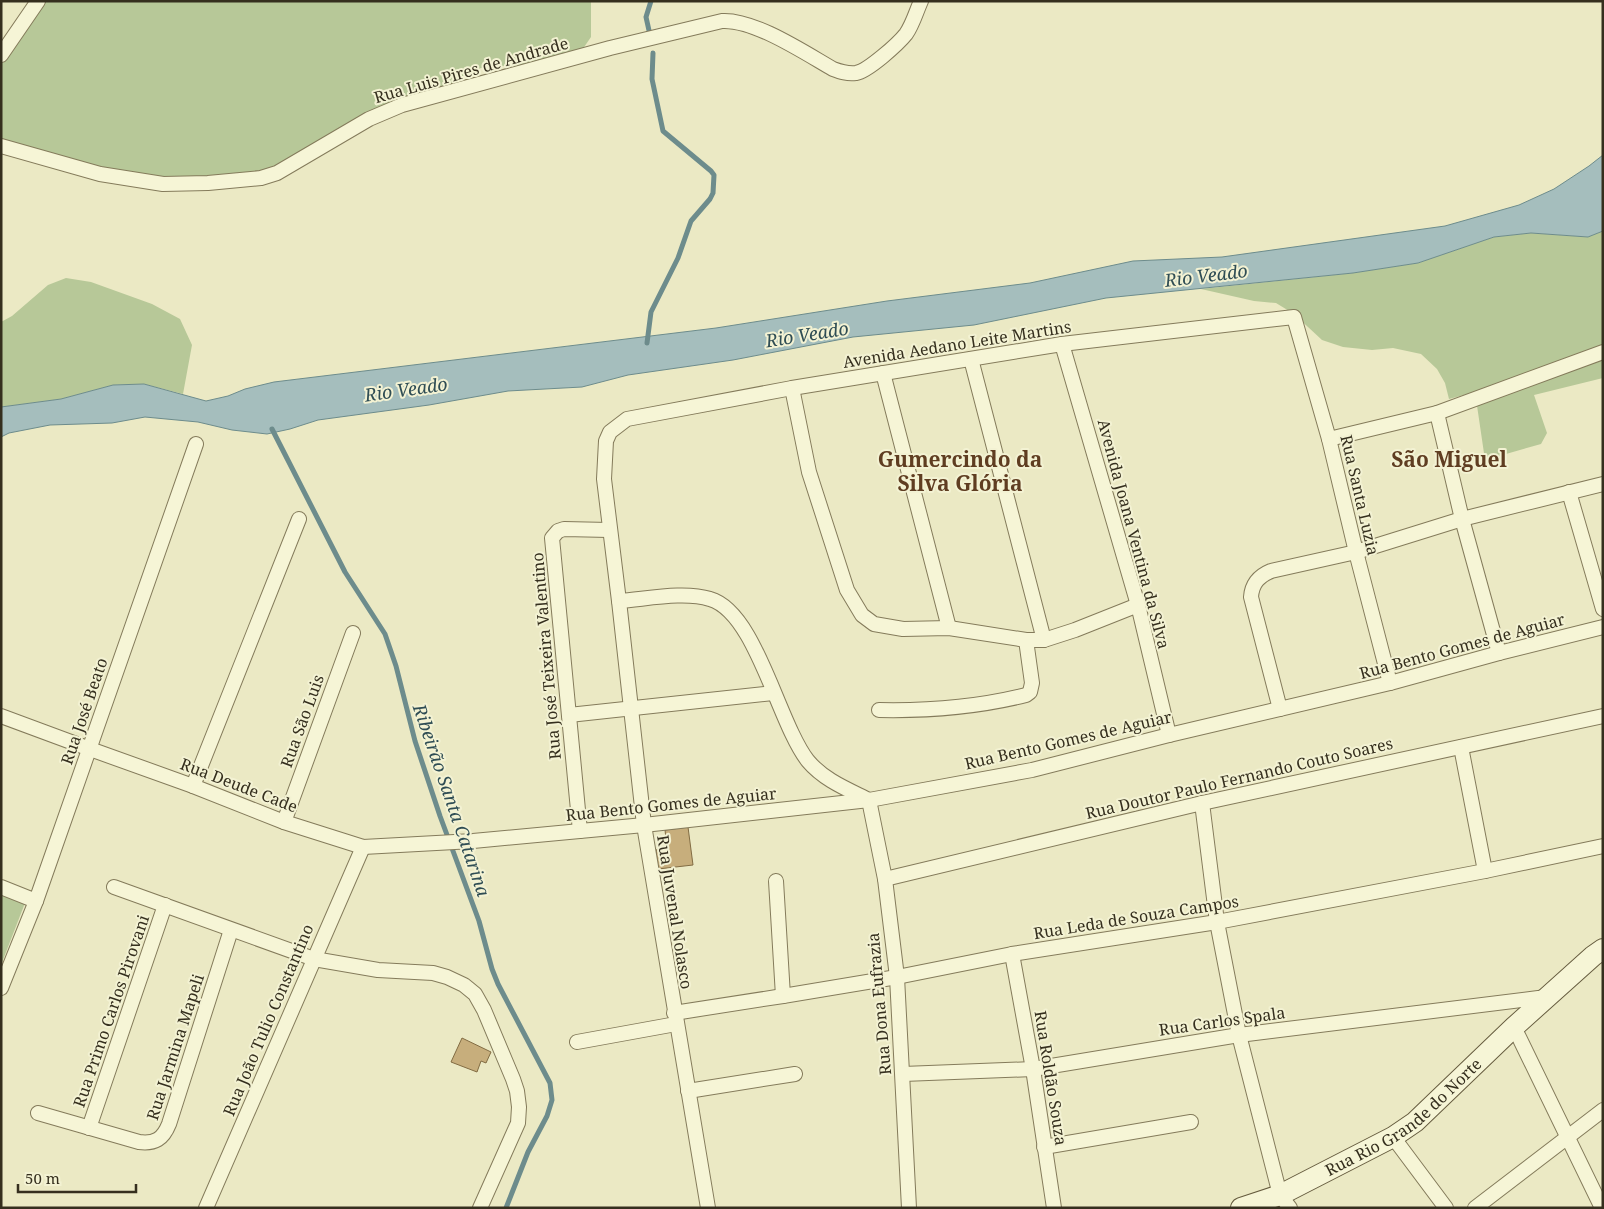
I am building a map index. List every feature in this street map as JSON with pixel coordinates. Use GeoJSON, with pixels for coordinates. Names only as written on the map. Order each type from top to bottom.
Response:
{"type":"FeatureCollection","features":[{"type":"Feature","properties":{"kind":"main road","name":"Rua Rio Grande do Norte"},"geometry":{"type":"LineString","coordinates":[[1241,1208],[1285,1201],[1393,1137],[1420,1116],[1546,997],[1593,956],[1603,950]]}},
{"type":"Feature","properties":{"kind":"street"},"geometry":{"type":"LineString","coordinates":[[2,53],[38,1]]}},
{"type":"Feature","properties":{"kind":"street","name":"Rua Luis Pires de Andrade"},"geometry":{"type":"LineString","coordinates":[[1,146],[91,172],[130,180],[163,184],[245,181],[277,173],[369,119],[402,105],[610,48],[722,22],[741,22],[833,69],[846,74],[859,72],[900,41],[912,24],[921,1]]}},
{"type":"Feature","properties":{"kind":"street","name":"Avenida Aedano Leite Martins"},"geometry":{"type":"LineString","coordinates":[[627,420],[792,388],[1062,344],[1294,317]]}},
{"type":"Feature","properties":{"kind":"street","name":"Rua Santa Luzia"},"geometry":{"type":"LineString","coordinates":[[1294,317],[1329,439],[1390,683]]}},
{"type":"Feature","properties":{"kind":"street","name":"Avenida Joana Ventina da Silva"},"geometry":{"type":"LineString","coordinates":[[1062,344],[1138,605],[1169,735]]}},
{"type":"Feature","properties":{"kind":"street"},"geometry":{"type":"LineString","coordinates":[[1329,439],[1437,414],[1603,352]]}},
{"type":"Feature","properties":{"kind":"street"},"geometry":{"type":"LineString","coordinates":[[971,359],[1044,640]]}},
{"type":"Feature","properties":{"kind":"street"},"geometry":{"type":"LineString","coordinates":[[883,373],[949,628]]}},
{"type":"Feature","properties":{"kind":"street"},"geometry":{"type":"LineString","coordinates":[[792,388],[809,472],[847,590],[853,603],[862,615],[874,624],[903,629],[949,628],[1026,640],[1044,640],[1138,605]]}},
{"type":"Feature","properties":{"kind":"street"},"geometry":{"type":"LineString","coordinates":[[1437,414],[1462,519],[1500,653]]}},
{"type":"Feature","properties":{"kind":"street","name":"Rua Juvenal Nolasco"},"geometry":{"type":"LineString","coordinates":[[627,420],[617,425],[610,432],[606,441],[604,479],[609,530],[632,709],[644,825],[708,1208]]}},
{"type":"Feature","properties":{"kind":"street","name":"Rua José Beato"},"geometry":{"type":"LineString","coordinates":[[1,988],[36,901],[196,444]]}},
{"type":"Feature","properties":{"kind":"street"},"geometry":{"type":"LineString","coordinates":[[1280,709],[1251,596],[1252,589],[1261,576],[1271,570],[1356,552],[1462,519],[1603,484]]}},
{"type":"Feature","properties":{"kind":"street"},"geometry":{"type":"LineString","coordinates":[[1569,492],[1603,609]]}},
{"type":"Feature","properties":{"kind":"street"},"geometry":{"type":"LineString","coordinates":[[193,786],[299,519]]}},
{"type":"Feature","properties":{"kind":"street","name":"Rua José Teixeira Valentino"},"geometry":{"type":"LineString","coordinates":[[580,831],[552,538],[558,531],[564,529],[609,530]]}},
{"type":"Feature","properties":{"kind":"street"},"geometry":{"type":"LineString","coordinates":[[619,601],[698,596],[720,602],[737,619],[749,637],[773,693],[808,762],[827,779],[868,800]]}},
{"type":"Feature","properties":{"kind":"street","name":"Rua Bento Gomes de Aguiar"},"geometry":{"type":"LineString","coordinates":[[473,841],[644,825],[868,800],[1032,770],[1169,735],[1390,683],[1603,627]]}},
{"type":"Feature","properties":{"kind":"street","name":"Rua São Luis"},"geometry":{"type":"LineString","coordinates":[[284,822],[353,633]]}},
{"type":"Feature","properties":{"kind":"street"},"geometry":{"type":"LineString","coordinates":[[879,710],[918,711],[948,708],[1026,694],[1030,692],[1032,683],[1026,640]]}},
{"type":"Feature","properties":{"kind":"street"},"geometry":{"type":"LineString","coordinates":[[569,715],[773,693]]}},
{"type":"Feature","properties":{"kind":"street","name":"Rua Deude Cade"},"geometry":{"type":"LineString","coordinates":[[1,716],[193,786],[284,822],[364,847],[473,841]]}},
{"type":"Feature","properties":{"kind":"street","name":"Rua Doutor Paulo Fernando Couto Soares"},"geometry":{"type":"LineString","coordinates":[[885,879],[1202,803],[1603,716]]}},
{"type":"Feature","properties":{"kind":"street"},"geometry":{"type":"LineString","coordinates":[[1461,746],[1485,871]]}},
{"type":"Feature","properties":{"kind":"street","name":"Rua Dona Eufrazia"},"geometry":{"type":"LineString","coordinates":[[868,800],[885,879],[897,977],[908,1208]]}},
{"type":"Feature","properties":{"kind":"street"},"geometry":{"type":"LineString","coordinates":[[1202,803],[1217,922],[1239,1035],[1285,1201]]}},
{"type":"Feature","properties":{"kind":"street","name":"Rua Leda de Souza Campos"},"geometry":{"type":"LineString","coordinates":[[577,1042],[783,996],[897,977],[1012,954],[1217,922],[1485,871],[1603,846]]}},
{"type":"Feature","properties":{"kind":"street","name":"Rua João Tulio Constantino"},"geometry":{"type":"LineString","coordinates":[[206,1208],[364,847]]}},
{"type":"Feature","properties":{"kind":"street"},"geometry":{"type":"LineString","coordinates":[[776,881],[783,996]]}},
{"type":"Feature","properties":{"kind":"street"},"geometry":{"type":"LineString","coordinates":[[1,887],[36,901]]}},
{"type":"Feature","properties":{"kind":"street","name":"Rua Primo Carlos Pirovani"},"geometry":{"type":"LineString","coordinates":[[114,887],[314,960],[378,970],[433,973],[464,985],[475,994],[484,1010],[513,1079],[519,1107],[518,1123],[480,1208]]}},
{"type":"Feature","properties":{"kind":"street","name":"Rua Primo Carlos Pirovani"},"geometry":{"type":"LineString","coordinates":[[89,1128],[165,905]]}},
{"type":"Feature","properties":{"kind":"street","name":"Rua Jarmina Mapeli"},"geometry":{"type":"LineString","coordinates":[[38,1113],[139,1142],[151,1143],[161,1137],[166,1131],[231,930]]}},
{"type":"Feature","properties":{"kind":"street","name":"Rua Roldão Souza"},"geometry":{"type":"LineString","coordinates":[[1012,954],[1033,1069],[1054,1208]]}},
{"type":"Feature","properties":{"kind":"street","name":"Rua Carlos Spala"},"geometry":{"type":"LineString","coordinates":[[903,1074],[1033,1069],[1239,1035],[1546,997]]}},
{"type":"Feature","properties":{"kind":"street"},"geometry":{"type":"LineString","coordinates":[[1514,1027],[1602,1208]]}},
{"type":"Feature","properties":{"kind":"street"},"geometry":{"type":"LineString","coordinates":[[688,1091],[795,1074]]}},
{"type":"Feature","properties":{"kind":"street"},"geometry":{"type":"LineString","coordinates":[[1475,1208],[1603,1110]]}},
{"type":"Feature","properties":{"kind":"street"},"geometry":{"type":"LineString","coordinates":[[1044,1147],[1191,1122]]}},
{"type":"Feature","properties":{"kind":"street"},"geometry":{"type":"LineString","coordinates":[[1393,1137],[1446,1208]]}},
{"type":"Feature","properties":{"kind":"green space"},"geometry":{"type":"Polygon","coordinates":[[[43,1],[591,1],[591,37],[580,53],[541,67],[500,66],[481,68],[463,76],[441,93],[362,126],[298,169],[233,180],[154,180],[1,153],[1,65],[43,1]]]}},
{"type":"Feature","properties":{"kind":"green space"},"geometry":{"type":"Polygon","coordinates":[[[1603,231],[1603,378],[1534,395],[1547,433],[1541,444],[1485,460],[1475,392],[1449,399],[1445,383],[1437,369],[1421,354],[1393,348],[1372,350],[1343,347],[1322,340],[1294,314],[1276,303],[1254,301],[1201,289],[1353,273],[1418,263],[1494,237],[1531,233],[1588,237],[1603,231]]]}},
{"type":"Feature","properties":{"kind":"green space"},"geometry":{"type":"Polygon","coordinates":[[[66,278],[91,282],[152,304],[180,319],[192,345],[183,394],[144,384],[113,385],[61,399],[1,407],[1,322],[12,316],[48,285],[66,278]]]}},
{"type":"Feature","properties":{"kind":"green space"},"geometry":{"type":"Polygon","coordinates":[[[1,894],[25,903],[1,965],[1,894]]]}},
{"type":"Feature","properties":{"kind":"water","name":"Rio Veado"},"geometry":{"type":"Polygon","coordinates":[[[1603,155],[1603,231],[1588,237],[1531,233],[1494,237],[1418,263],[1353,273],[1106,298],[974,325],[853,337],[733,360],[628,375],[582,387],[508,391],[429,405],[318,420],[267,434],[232,430],[198,422],[145,417],[112,423],[50,425],[9,433],[1,437],[1,407],[61,399],[113,385],[144,384],[206,401],[274,382],[716,328],[887,301],[1030,283],[1133,261],[1222,257],[1445,226],[1519,205],[1554,189],[1603,155]]]}},
{"type":"Feature","properties":{"kind":"building"},"geometry":{"type":"Polygon","coordinates":[[[688,827],[693,865],[658,869],[656,850],[667,848],[665,830],[688,827]]]}},
{"type":"Feature","properties":{"kind":"building"},"geometry":{"type":"Polygon","coordinates":[[[462,1038],[491,1052],[486,1063],[481,1061],[477,1072],[451,1062],[462,1038]]]}},
{"type":"Feature","properties":{"kind":"waterway"},"geometry":{"type":"LineString","coordinates":[[650,35],[646,17],[651,1]]}},
{"type":"Feature","properties":{"kind":"waterway"},"geometry":{"type":"LineString","coordinates":[[647,343],[651,312],[678,258],[691,221],[713,193],[714,175],[663,131],[652,79],[653,53]]}},
{"type":"Feature","properties":{"kind":"waterway","name":"Ribeirão Santa Catarina"},"geometry":{"type":"LineString","coordinates":[[272,429],[345,572],[385,634],[396,666],[415,741],[440,816],[479,921],[492,969],[550,1083],[552,1100],[547,1116],[528,1152],[506,1208]]}},
{"type":"Feature","properties":{"kind":"district","name":"São Miguel"},"geometry":{"type":"Point","coordinates":[1449,459]}},
{"type":"Feature","properties":{"kind":"district","name":"Gumercindo da Silva Glória"},"geometry":{"type":"Point","coordinates":[960,471]}}]}
